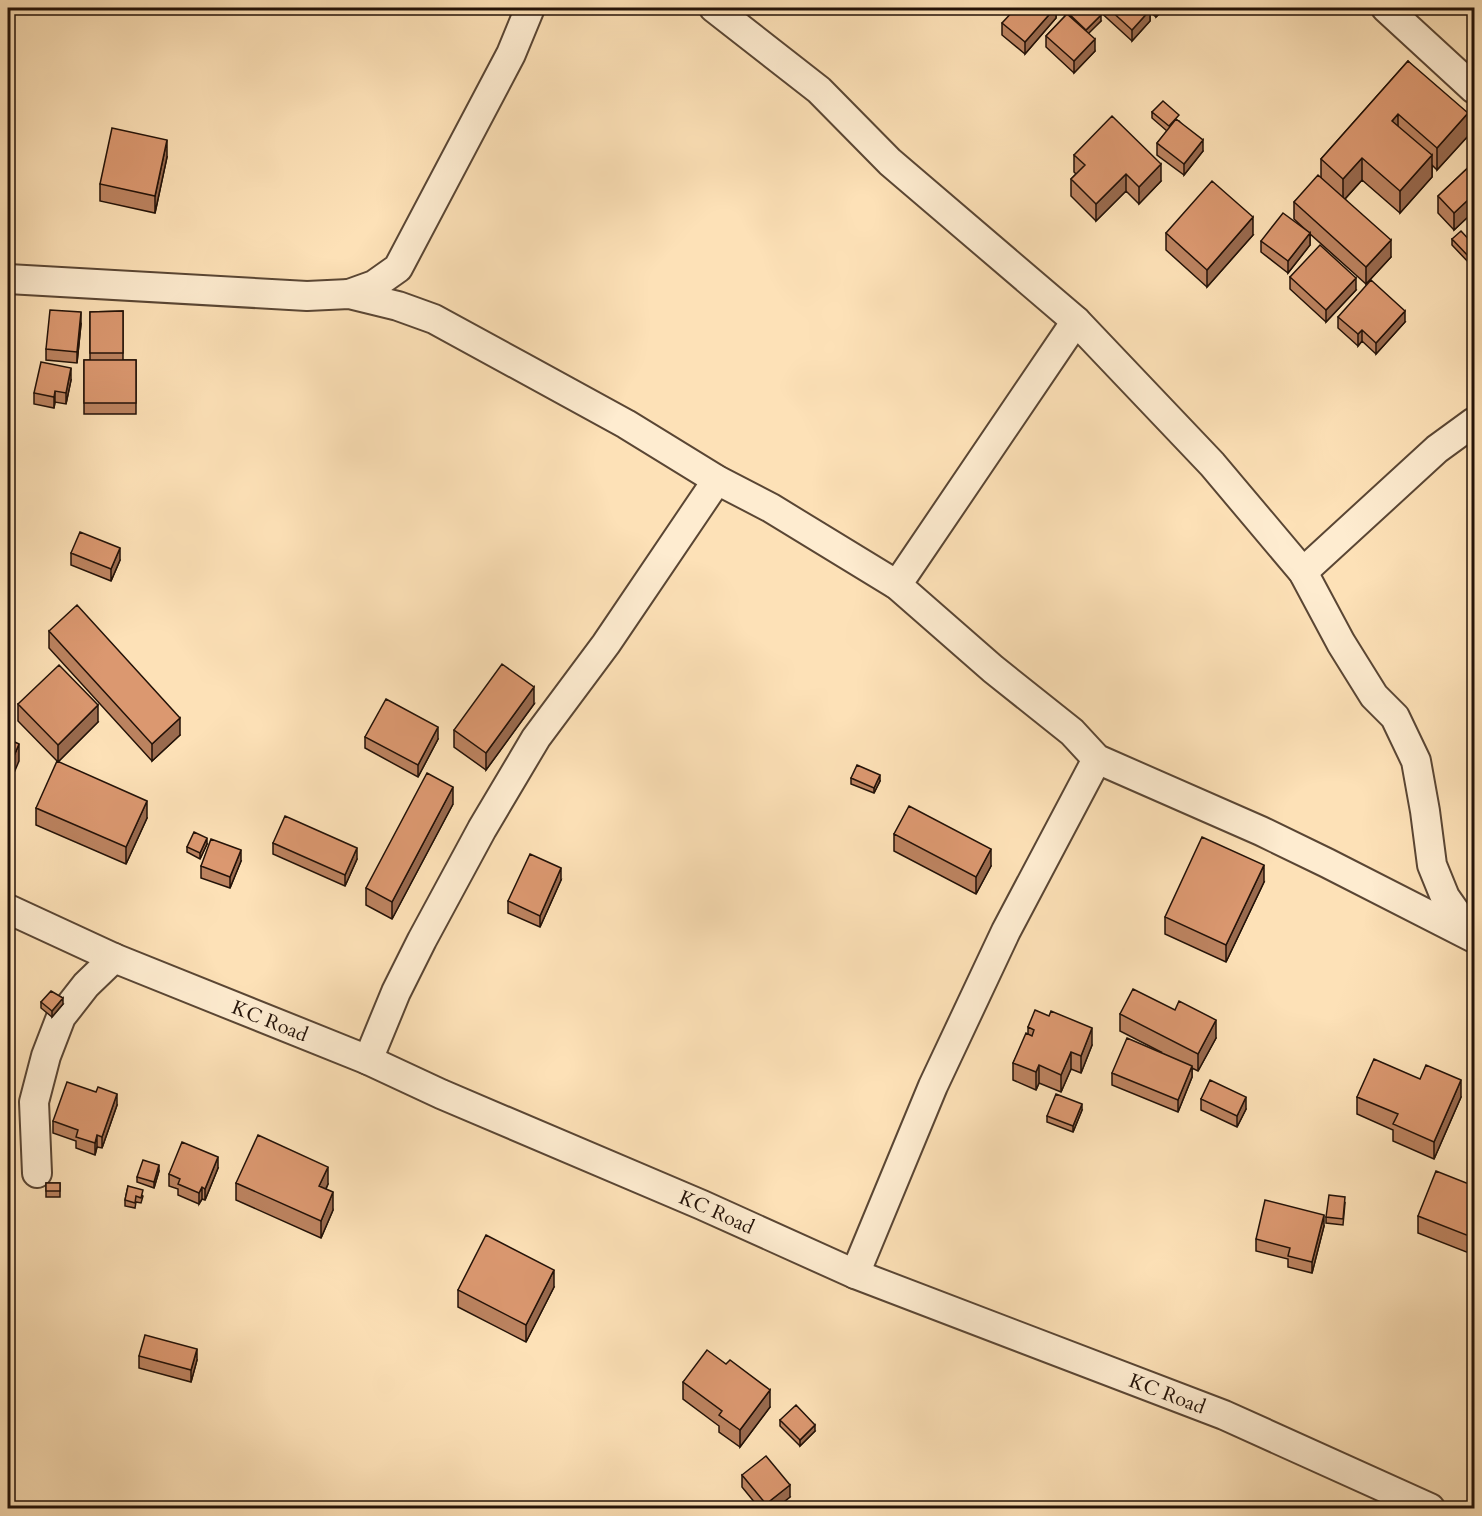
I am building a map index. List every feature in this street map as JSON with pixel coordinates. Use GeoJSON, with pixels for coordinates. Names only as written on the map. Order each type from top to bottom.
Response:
{"type":"FeatureCollection","features":[{"type":"Feature","properties":{"kind":"street"},"geometry":{"type":"LineString","coordinates":[[350,294],[374,285],[398,268],[511,54],[530,8]]}},
{"type":"Feature","properties":{"kind":"street"},"geometry":{"type":"LineString","coordinates":[[714,8],[819,90],[890,162],[1076,321],[1212,464],[1303,572],[1341,643],[1374,696],[1395,717],[1416,761],[1432,865],[1445,897],[1474,938]]}},
{"type":"Feature","properties":{"kind":"street"},"geometry":{"type":"LineString","coordinates":[[1386,8],[1474,89]]}},
{"type":"Feature","properties":{"kind":"street"},"geometry":{"type":"LineString","coordinates":[[8,279],[307,296],[350,294],[398,306],[434,319],[626,424],[717,480],[771,508],[897,585],[993,669],[1072,732],[1097,759],[1261,831],[1474,938]]}},
{"type":"Feature","properties":{"kind":"street"},"geometry":{"type":"LineString","coordinates":[[897,585],[1076,321]]}},
{"type":"Feature","properties":{"kind":"street"},"geometry":{"type":"LineString","coordinates":[[1303,572],[1437,449],[1474,422]]}},
{"type":"Feature","properties":{"kind":"street"},"geometry":{"type":"LineString","coordinates":[[368,1060],[396,992],[422,940],[482,829],[536,738],[606,644],[717,480]]}},
{"type":"Feature","properties":{"kind":"street"},"geometry":{"type":"LineString","coordinates":[[855,1274],[933,1086],[1006,931],[1097,759]]}},
{"type":"Feature","properties":{"kind":"street","name":"KC Road"},"geometry":{"type":"LineString","coordinates":[[8,909],[114,958],[368,1060],[441,1095],[702,1205],[855,1274],[1224,1414],[1430,1509]]}},
{"type":"Feature","properties":{"kind":"street"},"geometry":{"type":"LineString","coordinates":[[37,1173],[34,1102],[46,1056],[61,1017],[86,985],[114,958]]}},
{"type":"Feature","properties":{"kind":"building"},"geometry":{"type":"Polygon","coordinates":[[[1016,8],[1055,8],[1025,42],[1002,23],[1016,8]]]}},
{"type":"Feature","properties":{"kind":"building"},"geometry":{"type":"Polygon","coordinates":[[[1065,8],[1094,8],[1101,15],[1086,30],[1065,8]]]}},
{"type":"Feature","properties":{"kind":"building"},"geometry":{"type":"Polygon","coordinates":[[[1108,8],[1148,8],[1150,10],[1132,30],[1108,8]]]}},
{"type":"Feature","properties":{"kind":"building"},"geometry":{"type":"Polygon","coordinates":[[[1067,14],[1095,39],[1074,61],[1046,36],[1067,14]]]}},
{"type":"Feature","properties":{"kind":"building"},"geometry":{"type":"Polygon","coordinates":[[[1408,61],[1468,113],[1437,148],[1398,114],[1392,121],[1432,155],[1400,191],[1362,158],[1343,179],[1321,159],[1408,61]]]}},
{"type":"Feature","properties":{"kind":"building"},"geometry":{"type":"Polygon","coordinates":[[[1163,101],[1179,115],[1169,126],[1152,112],[1163,101]]]}},
{"type":"Feature","properties":{"kind":"building"},"geometry":{"type":"Polygon","coordinates":[[[1112,116],[1161,164],[1139,187],[1126,174],[1096,204],[1071,179],[1085,165],[1074,155],[1112,116]]]}},
{"type":"Feature","properties":{"kind":"building"},"geometry":{"type":"Polygon","coordinates":[[[1176,119],[1203,140],[1184,164],[1157,143],[1176,119]]]}},
{"type":"Feature","properties":{"kind":"building"},"geometry":{"type":"Polygon","coordinates":[[[112,128],[167,140],[155,196],[100,184],[112,128]]]}},
{"type":"Feature","properties":{"kind":"building"},"geometry":{"type":"Polygon","coordinates":[[[1474,162],[1474,203],[1470,198],[1454,213],[1438,196],[1474,162]]]}},
{"type":"Feature","properties":{"kind":"building"},"geometry":{"type":"Polygon","coordinates":[[[1318,175],[1391,240],[1366,267],[1294,202],[1318,175]]]}},
{"type":"Feature","properties":{"kind":"building"},"geometry":{"type":"Polygon","coordinates":[[[1212,181],[1253,217],[1207,270],[1166,233],[1212,181]]]}},
{"type":"Feature","properties":{"kind":"building"},"geometry":{"type":"Polygon","coordinates":[[[1283,213],[1310,233],[1288,261],[1261,241],[1283,213]]]}},
{"type":"Feature","properties":{"kind":"building"},"geometry":{"type":"Polygon","coordinates":[[[1461,231],[1474,245],[1474,254],[1470,258],[1452,239],[1461,231]]]}},
{"type":"Feature","properties":{"kind":"building"},"geometry":{"type":"Polygon","coordinates":[[[1320,245],[1356,278],[1326,310],[1290,277],[1320,245]]]}},
{"type":"Feature","properties":{"kind":"building"},"geometry":{"type":"Polygon","coordinates":[[[1371,280],[1405,311],[1376,343],[1362,330],[1358,334],[1338,317],[1371,280]]]}},
{"type":"Feature","properties":{"kind":"building"},"geometry":{"type":"Polygon","coordinates":[[[50,310],[81,312],[77,352],[46,349],[50,310]]]}},
{"type":"Feature","properties":{"kind":"building"},"geometry":{"type":"Polygon","coordinates":[[[123,311],[123,353],[90,353],[90,312],[123,311]]]}},
{"type":"Feature","properties":{"kind":"building"},"geometry":{"type":"Polygon","coordinates":[[[84,360],[136,360],[136,403],[84,403],[84,360]]]}},
{"type":"Feature","properties":{"kind":"building"},"geometry":{"type":"Polygon","coordinates":[[[41,362],[71,368],[66,393],[55,391],[54,397],[34,393],[41,362]]]}},
{"type":"Feature","properties":{"kind":"building"},"geometry":{"type":"Polygon","coordinates":[[[80,532],[120,548],[111,569],[71,553],[80,532]]]}},
{"type":"Feature","properties":{"kind":"building"},"geometry":{"type":"Polygon","coordinates":[[[77,605],[180,718],[152,744],[49,631],[77,605]]]}},
{"type":"Feature","properties":{"kind":"building"},"geometry":{"type":"Polygon","coordinates":[[[502,664],[534,687],[486,753],[454,730],[502,664]]]}},
{"type":"Feature","properties":{"kind":"building"},"geometry":{"type":"Polygon","coordinates":[[[59,665],[98,705],[58,745],[18,704],[59,665]]]}},
{"type":"Feature","properties":{"kind":"building"},"geometry":{"type":"Polygon","coordinates":[[[386,699],[438,727],[418,765],[365,737],[386,699]]]}},
{"type":"Feature","properties":{"kind":"building"},"geometry":{"type":"Polygon","coordinates":[[[8,739],[19,744],[8,770],[8,739]]]}},
{"type":"Feature","properties":{"kind":"building"},"geometry":{"type":"Polygon","coordinates":[[[57,761],[147,801],[126,847],[36,808],[57,761]]]}},
{"type":"Feature","properties":{"kind":"building"},"geometry":{"type":"Polygon","coordinates":[[[857,765],[880,775],[874,788],[851,778],[857,765]]]}},
{"type":"Feature","properties":{"kind":"building"},"geometry":{"type":"Polygon","coordinates":[[[427,773],[453,787],[392,902],[366,888],[427,773]]]}},
{"type":"Feature","properties":{"kind":"building"},"geometry":{"type":"Polygon","coordinates":[[[909,806],[991,849],[976,877],[894,834],[909,806]]]}},
{"type":"Feature","properties":{"kind":"building"},"geometry":{"type":"Polygon","coordinates":[[[285,816],[357,848],[345,875],[273,843],[285,816]]]}},
{"type":"Feature","properties":{"kind":"building"},"geometry":{"type":"Polygon","coordinates":[[[194,832],[207,838],[200,853],[187,847],[194,832]]]}},
{"type":"Feature","properties":{"kind":"building"},"geometry":{"type":"Polygon","coordinates":[[[1202,837],[1264,865],[1226,945],[1165,917],[1202,837]]]}},
{"type":"Feature","properties":{"kind":"building"},"geometry":{"type":"Polygon","coordinates":[[[211,839],[241,850],[230,877],[201,866],[211,839]]]}},
{"type":"Feature","properties":{"kind":"building"},"geometry":{"type":"Polygon","coordinates":[[[530,854],[561,868],[540,916],[508,901],[530,854]]]}},
{"type":"Feature","properties":{"kind":"building"},"geometry":{"type":"Polygon","coordinates":[[[1133,989],[1175,1010],[1179,1001],[1216,1020],[1198,1054],[1120,1014],[1133,989]]]}},
{"type":"Feature","properties":{"kind":"building"},"geometry":{"type":"Polygon","coordinates":[[[51,991],[63,998],[52,1011],[41,1002],[51,991]]]}},
{"type":"Feature","properties":{"kind":"building"},"geometry":{"type":"Polygon","coordinates":[[[1035,1010],[1049,1016],[1051,1011],[1092,1028],[1081,1056],[1071,1052],[1061,1075],[1039,1065],[1036,1072],[1013,1063],[1026,1033],[1032,1036],[1034,1030],[1028,1027],[1035,1010]]]}},
{"type":"Feature","properties":{"kind":"building"},"geometry":{"type":"Polygon","coordinates":[[[1127,1038],[1192,1066],[1178,1100],[1112,1073],[1127,1038]]]}},
{"type":"Feature","properties":{"kind":"building"},"geometry":{"type":"Polygon","coordinates":[[[1374,1059],[1420,1079],[1426,1065],[1461,1080],[1434,1142],[1393,1124],[1398,1114],[1357,1097],[1374,1059]]]}},
{"type":"Feature","properties":{"kind":"building"},"geometry":{"type":"Polygon","coordinates":[[[1210,1080],[1246,1097],[1237,1116],[1201,1099],[1210,1080]]]}},
{"type":"Feature","properties":{"kind":"building"},"geometry":{"type":"Polygon","coordinates":[[[67,1082],[96,1092],[98,1087],[117,1094],[102,1137],[97,1135],[95,1143],[76,1137],[78,1130],[53,1121],[67,1082]]]}},
{"type":"Feature","properties":{"kind":"building"},"geometry":{"type":"Polygon","coordinates":[[[1056,1094],[1082,1104],[1073,1126],[1047,1116],[1056,1094]]]}},
{"type":"Feature","properties":{"kind":"building"},"geometry":{"type":"Polygon","coordinates":[[[258,1135],[328,1167],[319,1186],[333,1192],[321,1221],[236,1183],[258,1135]]]}},
{"type":"Feature","properties":{"kind":"building"},"geometry":{"type":"Polygon","coordinates":[[[182,1142],[218,1157],[205,1189],[202,1187],[199,1193],[178,1184],[180,1179],[169,1174],[182,1142]]]}},
{"type":"Feature","properties":{"kind":"building"},"geometry":{"type":"Polygon","coordinates":[[[143,1160],[159,1165],[154,1182],[137,1177],[143,1160]]]}},
{"type":"Feature","properties":{"kind":"building"},"geometry":{"type":"Polygon","coordinates":[[[1436,1171],[1474,1186],[1474,1238],[1418,1216],[1436,1171]]]}},
{"type":"Feature","properties":{"kind":"building"},"geometry":{"type":"Polygon","coordinates":[[[8,1174],[13,1177],[8,1188],[8,1174]]]}},
{"type":"Feature","properties":{"kind":"building"},"geometry":{"type":"Polygon","coordinates":[[[46,1183],[60,1183],[60,1191],[46,1191],[46,1183]]]}},
{"type":"Feature","properties":{"kind":"building"},"geometry":{"type":"Polygon","coordinates":[[[128,1186],[143,1190],[141,1198],[136,1196],[135,1203],[125,1200],[128,1186]]]}},
{"type":"Feature","properties":{"kind":"building"},"geometry":{"type":"Polygon","coordinates":[[[1329,1195],[1345,1197],[1343,1219],[1326,1217],[1329,1195]]]}},
{"type":"Feature","properties":{"kind":"building"},"geometry":{"type":"Polygon","coordinates":[[[1265,1200],[1324,1215],[1312,1262],[1288,1256],[1290,1248],[1256,1239],[1265,1200]]]}},
{"type":"Feature","properties":{"kind":"building"},"geometry":{"type":"Polygon","coordinates":[[[486,1235],[554,1270],[526,1325],[458,1290],[486,1235]]]}},
{"type":"Feature","properties":{"kind":"building"},"geometry":{"type":"Polygon","coordinates":[[[145,1335],[197,1349],[191,1370],[139,1356],[145,1335]]]}},
{"type":"Feature","properties":{"kind":"building"},"geometry":{"type":"Polygon","coordinates":[[[707,1350],[726,1364],[730,1360],[770,1390],[740,1430],[719,1415],[722,1411],[683,1382],[707,1350]]]}},
{"type":"Feature","properties":{"kind":"building"},"geometry":{"type":"Polygon","coordinates":[[[796,1405],[815,1425],[800,1440],[780,1420],[796,1405]]]}},
{"type":"Feature","properties":{"kind":"building"},"geometry":{"type":"Polygon","coordinates":[[[766,1456],[790,1485],[766,1504],[742,1475],[766,1456]]]}}]}
